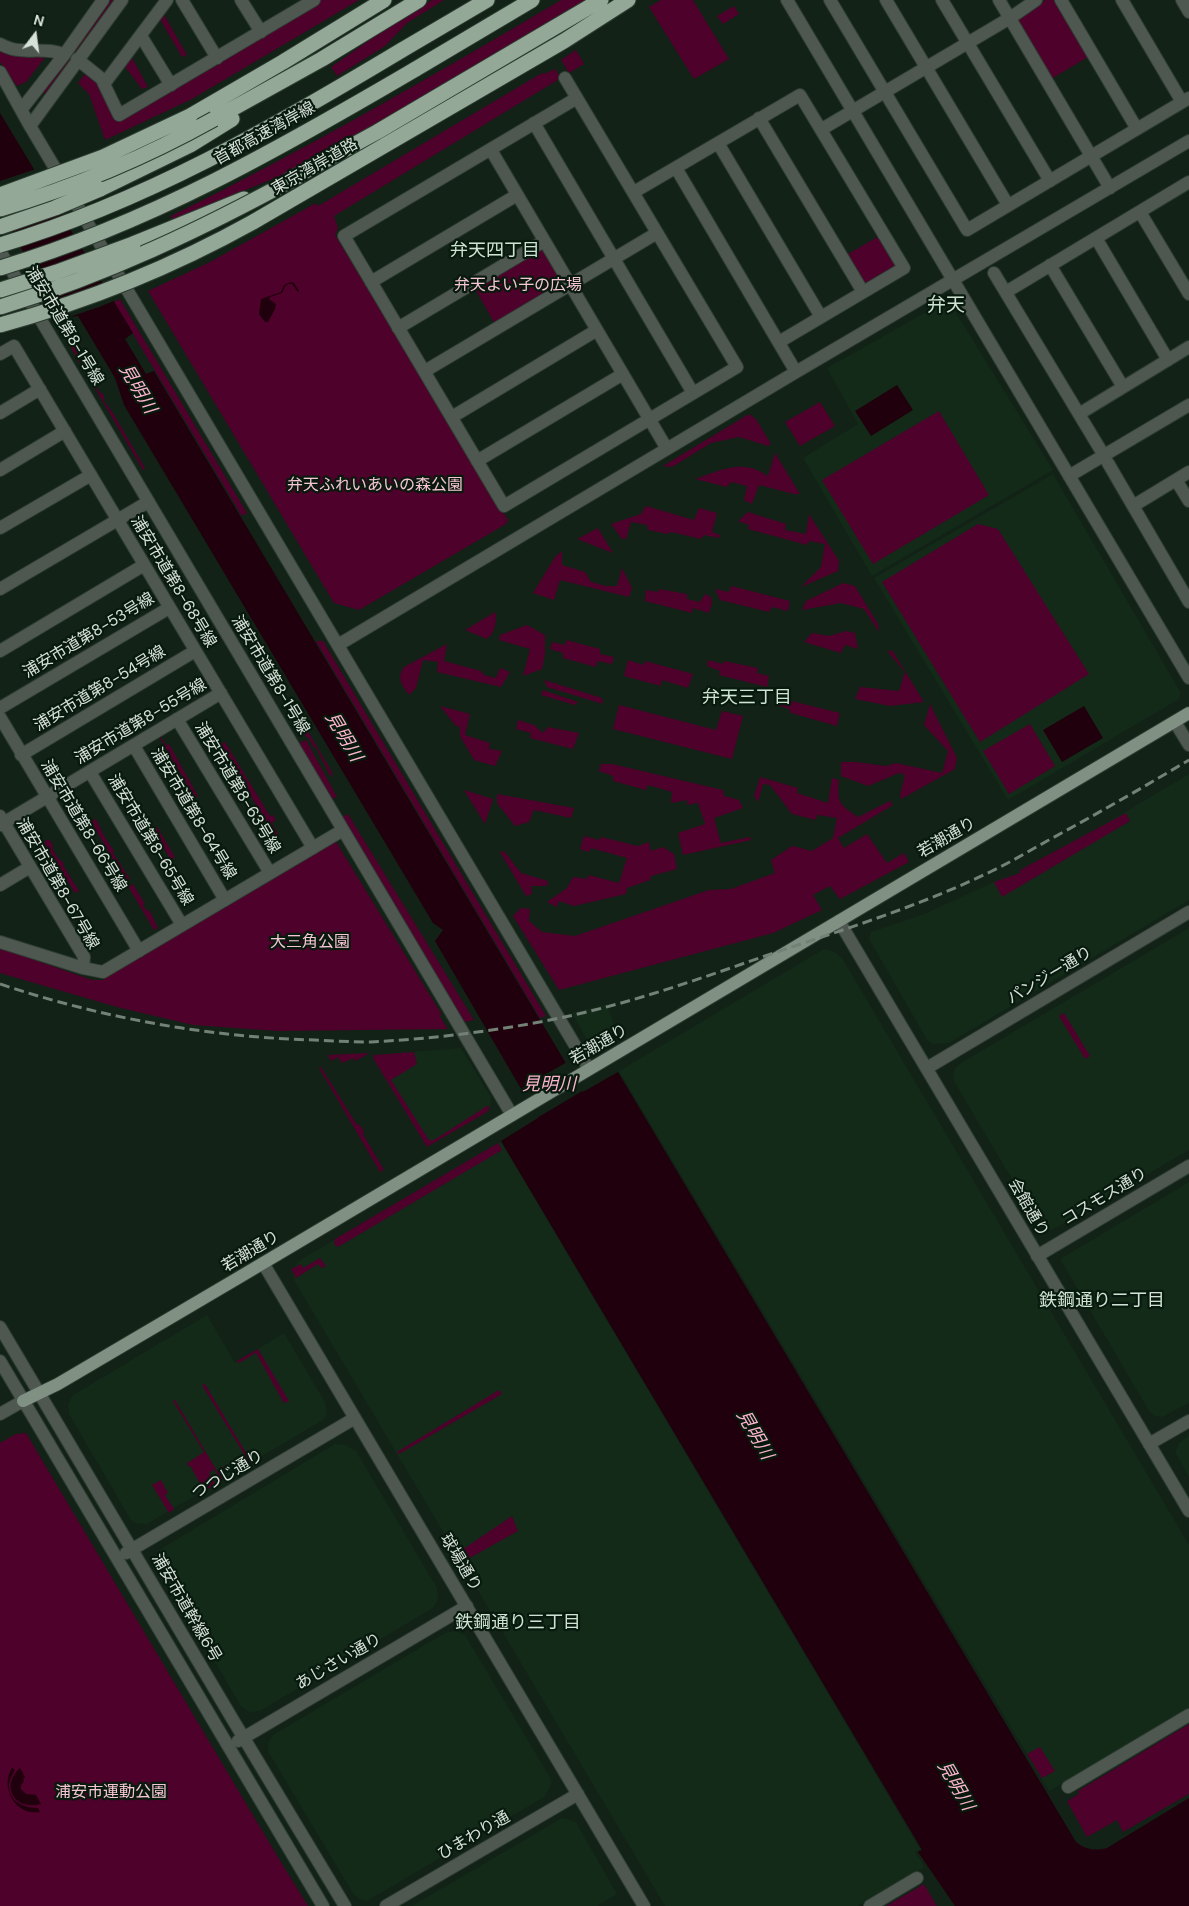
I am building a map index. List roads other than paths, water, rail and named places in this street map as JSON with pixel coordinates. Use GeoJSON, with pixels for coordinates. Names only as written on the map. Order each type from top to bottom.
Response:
{"type":"FeatureCollection","features":[{"type":"Feature","properties":{"kind":"highway"},"geometry":{"type":"LineString","coordinates":[[0,195],[117,151],[190,116],[384,0]]}},
{"type":"Feature","properties":{"kind":"highway"},"geometry":{"type":"LineString","coordinates":[[0,226],[54,208],[100,189],[173,154],[279,84],[419,0]]}},
{"type":"Feature","properties":{"kind":"highway","name":"首都高速湾岸線"},"geometry":{"type":"LineString","coordinates":[[0,245],[110,206],[194,168],[290,116],[487,0]]}},
{"type":"Feature","properties":{"kind":"highway","name":"首都高速湾岸線"},"geometry":{"type":"LineString","coordinates":[[0,268],[84,240],[166,206],[243,168],[532,0]]}},
{"type":"Feature","properties":{"kind":"highway","name":"東京湾岸道路"},"geometry":{"type":"LineString","coordinates":[[0,307],[68,285],[140,256],[221,218],[377,132],[601,0]]}},
{"type":"Feature","properties":{"kind":"highway","name":"東京湾岸道路"},"geometry":{"type":"LineString","coordinates":[[0,325],[64,305],[125,282],[200,250],[253,222],[556,46],[628,0]]}},
{"type":"Feature","properties":{"kind":"highway"},"geometry":{"type":"LineString","coordinates":[[0,210],[52,193],[135,160],[217,124]]}},
{"type":"Feature","properties":{"kind":"highway"},"geometry":{"type":"LineString","coordinates":[[0,290],[114,251],[300,176]]}},
{"type":"Feature","properties":{"kind":"main road","name":"若潮通り"},"geometry":{"type":"LineString","coordinates":[[24,1401],[58,1384],[1189,714]]}},
{"type":"Feature","properties":{"kind":"street"},"geometry":{"type":"LineString","coordinates":[[21,110],[64,56],[104,0]]}},
{"type":"Feature","properties":{"kind":"street"},"geometry":{"type":"LineString","coordinates":[[30,126],[77,59],[122,0]]}},
{"type":"Feature","properties":{"kind":"street"},"geometry":{"type":"LineString","coordinates":[[104,84],[167,0]]}},
{"type":"Feature","properties":{"kind":"street"},"geometry":{"type":"LineString","coordinates":[[182,0],[217,58]]}},
{"type":"Feature","properties":{"kind":"street"},"geometry":{"type":"LineString","coordinates":[[241,0],[261,32]]}},
{"type":"Feature","properties":{"kind":"street"},"geometry":{"type":"LineString","coordinates":[[787,0],[1189,678]]}},
{"type":"Feature","properties":{"kind":"street"},"geometry":{"type":"LineString","coordinates":[[830,0],[967,230],[1186,100],[1122,0]]}},
{"type":"Feature","properties":{"kind":"street"},"geometry":{"type":"LineString","coordinates":[[886,0],[1008,205]]}},
{"type":"Feature","properties":{"kind":"street"},"geometry":{"type":"LineString","coordinates":[[942,0],[1050,181]]}},
{"type":"Feature","properties":{"kind":"street"},"geometry":{"type":"LineString","coordinates":[[999,0],[1110,188]]}},
{"type":"Feature","properties":{"kind":"street"},"geometry":{"type":"LineString","coordinates":[[822,130],[1010,18],[1036,0]]}},
{"type":"Feature","properties":{"kind":"street"},"geometry":{"type":"LineString","coordinates":[[1061,0],[1137,129]]}},
{"type":"Feature","properties":{"kind":"street"},"geometry":{"type":"LineString","coordinates":[[1182,0],[1189,12]]}},
{"type":"Feature","properties":{"kind":"street"},"geometry":{"type":"LineString","coordinates":[[77,59],[102,79],[119,115],[261,32],[306,2]]}},
{"type":"Feature","properties":{"kind":"street"},"geometry":{"type":"LineString","coordinates":[[141,36],[171,85]]}},
{"type":"Feature","properties":{"kind":"street"},"geometry":{"type":"LineString","coordinates":[[0,44],[19,50],[59,52],[64,56]]}},
{"type":"Feature","properties":{"kind":"street"},"geometry":{"type":"LineString","coordinates":[[0,72],[30,126],[589,1069]]}},
{"type":"Feature","properties":{"kind":"street"},"geometry":{"type":"LineString","coordinates":[[565,78],[634,192],[737,367],[504,506],[344,236],[577,98]]}},
{"type":"Feature","properties":{"kind":"street"},"geometry":{"type":"LineString","coordinates":[[634,192],[800,95],[904,268],[779,342]]}},
{"type":"Feature","properties":{"kind":"street"},"geometry":{"type":"LineString","coordinates":[[759,118],[863,292]]}},
{"type":"Feature","properties":{"kind":"street"},"geometry":{"type":"LineString","coordinates":[[534,123],[693,392]]}},
{"type":"Feature","properties":{"kind":"street"},"geometry":{"type":"LineString","coordinates":[[338,645],[796,372],[1189,141]]}},
{"type":"Feature","properties":{"kind":"street"},"geometry":{"type":"LineString","coordinates":[[718,143],[821,317]]}},
{"type":"Feature","properties":{"kind":"street"},"geometry":{"type":"LineString","coordinates":[[491,150],[667,449]]}},
{"type":"Feature","properties":{"kind":"street"},"geometry":{"type":"LineString","coordinates":[[676,168],[796,372]]}},
{"type":"Feature","properties":{"kind":"street"},"geometry":{"type":"LineString","coordinates":[[1006,292],[1140,212],[1188,187]]}},
{"type":"Feature","properties":{"kind":"street"},"geometry":{"type":"LineString","coordinates":[[371,282],[518,196]]}},
{"type":"Feature","properties":{"kind":"street"},"geometry":{"type":"LineString","coordinates":[[1140,212],[1189,294]]}},
{"type":"Feature","properties":{"kind":"street"},"geometry":{"type":"LineString","coordinates":[[425,372],[657,233]]}},
{"type":"Feature","properties":{"kind":"street"},"geometry":{"type":"LineString","coordinates":[[1096,238],[1168,360]]}},
{"type":"Feature","properties":{"kind":"street"},"geometry":{"type":"LineString","coordinates":[[398,328],[544,241]]}},
{"type":"Feature","properties":{"kind":"street","name":"浦安市道第8-1号線"},"geometry":{"type":"LineString","coordinates":[[0,251],[512,1115]]}},
{"type":"Feature","properties":{"kind":"street"},"geometry":{"type":"LineString","coordinates":[[1050,265],[1123,387]]}},
{"type":"Feature","properties":{"kind":"street"},"geometry":{"type":"LineString","coordinates":[[994,273],[1100,449]]}},
{"type":"Feature","properties":{"kind":"street"},"geometry":{"type":"LineString","coordinates":[[452,417],[597,330]]}},
{"type":"Feature","properties":{"kind":"street","name":"浦安市道第8-68号線"},"geometry":{"type":"LineString","coordinates":[[0,354],[14,346],[313,848]]}},
{"type":"Feature","properties":{"kind":"street"},"geometry":{"type":"LineString","coordinates":[[1079,414],[1189,347]]}},
{"type":"Feature","properties":{"kind":"street"},"geometry":{"type":"LineString","coordinates":[[477,461],[623,374]]}},
{"type":"Feature","properties":{"kind":"street"},"geometry":{"type":"LineString","coordinates":[[0,412],[40,389]]}},
{"type":"Feature","properties":{"kind":"street"},"geometry":{"type":"LineString","coordinates":[[1070,476],[1189,405]]}},
{"type":"Feature","properties":{"kind":"street"},"geometry":{"type":"LineString","coordinates":[[0,470],[65,431]]}},
{"type":"Feature","properties":{"kind":"street"},"geometry":{"type":"LineString","coordinates":[[1108,463],[1189,602]]}},
{"type":"Feature","properties":{"kind":"street"},"geometry":{"type":"LineString","coordinates":[[1133,506],[1189,472]]}},
{"type":"Feature","properties":{"kind":"street"},"geometry":{"type":"LineString","coordinates":[[0,528],[91,475]]}},
{"type":"Feature","properties":{"kind":"street"},"geometry":{"type":"LineString","coordinates":[[1176,480],[1189,501]]}},
{"type":"Feature","properties":{"kind":"street"},"geometry":{"type":"LineString","coordinates":[[0,589],[148,502]]}},
{"type":"Feature","properties":{"kind":"street"},"geometry":{"type":"LineString","coordinates":[[0,651],[144,565]]}},
{"type":"Feature","properties":{"kind":"street","name":"浦安市道第8-53号線"},"geometry":{"type":"LineString","coordinates":[[0,708],[170,608]]}},
{"type":"Feature","properties":{"kind":"street","name":"浦安市道第8-54号線"},"geometry":{"type":"LineString","coordinates":[[22,755],[195,651]]}},
{"type":"Feature","properties":{"kind":"street","name":"浦安市道第8-55号線"},"geometry":{"type":"LineString","coordinates":[[1,821],[47,797],[221,694]]}},
{"type":"Feature","properties":{"kind":"street","name":"浦安市道第8-66号線"},"geometry":{"type":"LineString","coordinates":[[0,717],[139,951]]}},
{"type":"Feature","properties":{"kind":"street","name":"浦安市道第8-63号線"},"geometry":{"type":"LineString","coordinates":[[177,719],[270,873]]}},
{"type":"Feature","properties":{"kind":"street"},"geometry":{"type":"LineString","coordinates":[[1175,722],[1189,745]]}},
{"type":"Feature","properties":{"kind":"street","name":"浦安市道第8-64号線"},"geometry":{"type":"LineString","coordinates":[[134,746],[225,900]]}},
{"type":"Feature","properties":{"kind":"street","name":"浦安市道第8-65号線"},"geometry":{"type":"LineString","coordinates":[[90,772],[182,925]]}},
{"type":"Feature","properties":{"kind":"street","name":"浦安市道第8-67号線"},"geometry":{"type":"LineString","coordinates":[[1,821],[84,957],[83,968]]}},
{"type":"Feature","properties":{"kind":"street"},"geometry":{"type":"LineString","coordinates":[[0,942],[83,968],[103,972],[343,830]]}},
{"type":"Feature","properties":{"kind":"street"},"geometry":{"type":"LineString","coordinates":[[0,885],[30,867]]}},
{"type":"Feature","properties":{"kind":"street","name":"パンジー通り"},"geometry":{"type":"LineString","coordinates":[[927,1068],[1189,912]]}},
{"type":"Feature","properties":{"kind":"street","name":"会館通り"},"geometry":{"type":"LineString","coordinates":[[839,921],[1189,1511]]}},
{"type":"Feature","properties":{"kind":"street","name":"コスモス通り"},"geometry":{"type":"LineString","coordinates":[[1037,1256],[1189,1166]]}},
{"type":"Feature","properties":{"kind":"street","name":"球場通り"},"geometry":{"type":"LineString","coordinates":[[263,1263],[644,1906]]}},
{"type":"Feature","properties":{"kind":"street","name":"浦安市道幹線6号"},"geometry":{"type":"LineString","coordinates":[[0,1327],[345,1906]]}},
{"type":"Feature","properties":{"kind":"street","name":"浦安市道幹線6号"},"geometry":{"type":"LineString","coordinates":[[0,1361],[323,1906]]}},
{"type":"Feature","properties":{"kind":"street"},"geometry":{"type":"LineString","coordinates":[[0,1414],[24,1401]]}},
{"type":"Feature","properties":{"kind":"street","name":"つつじ通り"},"geometry":{"type":"LineString","coordinates":[[117,1558],[354,1418]]}},
{"type":"Feature","properties":{"kind":"street"},"geometry":{"type":"LineString","coordinates":[[1149,1444],[1189,1421]]}},
{"type":"Feature","properties":{"kind":"street","name":"あじさい通り"},"geometry":{"type":"LineString","coordinates":[[228,1746],[466,1606]]}},
{"type":"Feature","properties":{"kind":"street"},"geometry":{"type":"LineString","coordinates":[[1068,1788],[1189,1715]]}},
{"type":"Feature","properties":{"kind":"street","name":"ひまわり通"},"geometry":{"type":"LineString","coordinates":[[390,1905],[578,1794]]}},
{"type":"Feature","properties":{"kind":"street"},"geometry":{"type":"LineString","coordinates":[[870,1906],[917,1878]]}},
{"type":"Feature","properties":{"kind":"water","name":"見明川"},"geometry":{"type":"Polygon","coordinates":[[[0,113],[133,333],[125,339],[146,374],[154,371],[583,1092],[618,1072],[1076,1842],[1083,1847],[1091,1849],[1107,1848],[1189,1798],[1189,1906],[955,1906],[918,1852],[922,1850],[501,1141],[538,1118],[435,941],[443,930],[433,923],[124,405],[115,378],[78,316],[63,318],[0,213],[0,113]]]}},
{"type":"Feature","properties":{"kind":"water"},"geometry":{"type":"Polygon","coordinates":[[[291,282],[294,283],[299,291],[292,284],[288,284],[282,293],[270,297],[269,299],[276,304],[275,309],[268,322],[265,322],[259,314],[261,299],[281,292],[284,285],[291,282]]]}},
{"type":"Feature","properties":{"kind":"water"},"geometry":{"type":"Polygon","coordinates":[[[897,385],[913,410],[871,436],[855,411],[897,385]]]}},
{"type":"Feature","properties":{"kind":"water"},"geometry":{"type":"Polygon","coordinates":[[[1084,706],[1103,738],[1062,762],[1043,730],[1084,706]]]}},
{"type":"Feature","properties":{"kind":"water"},"geometry":{"type":"Polygon","coordinates":[[[12,1768],[15,1770],[9,1785],[12,1797],[23,1805],[38,1808],[40,1812],[31,1812],[23,1809],[12,1798],[9,1791],[8,1783],[12,1768]]]}},
{"type":"Feature","properties":{"kind":"water"},"geometry":{"type":"Polygon","coordinates":[[[20,1768],[25,1777],[21,1789],[26,1794],[36,1795],[41,1804],[24,1804],[13,1795],[11,1782],[20,1768]]]}},
{"type":"Feature","properties":{"kind":"railway"},"geometry":{"type":"LineString","coordinates":[[0,984],[77,1007],[116,1016],[155,1024],[234,1035],[371,1042],[437,1037],[524,1025],[600,1009],[682,985],[878,918],[936,896],[1006,864],[1189,760]]}},
{"type":"Feature","properties":{"kind":"district","name":"弁天四丁目"},"geometry":{"type":"Point","coordinates":[495,251]}},
{"type":"Feature","properties":{"kind":"district","name":"弁天"},"geometry":{"type":"Point","coordinates":[946,306]}},
{"type":"Feature","properties":{"kind":"district","name":"弁天三丁目"},"geometry":{"type":"Point","coordinates":[747,698]}},
{"type":"Feature","properties":{"kind":"district","name":"鉄鋼通り二丁目"},"geometry":{"type":"Point","coordinates":[1102,1301]}},
{"type":"Feature","properties":{"kind":"district","name":"鉄鋼通り三丁目"},"geometry":{"type":"Point","coordinates":[518,1623]}},
{"type":"Feature","properties":{"kind":"park label","name":"弁天よい子の広場"},"geometry":{"type":"Point","coordinates":[518,286]}},
{"type":"Feature","properties":{"kind":"park label","name":"弁天ふれいあいの森公園"},"geometry":{"type":"Point","coordinates":[375,486]}},
{"type":"Feature","properties":{"kind":"park label","name":"大三角公園"},"geometry":{"type":"Point","coordinates":[310,943]}},
{"type":"Feature","properties":{"kind":"park label","name":"浦安市運動公園"},"geometry":{"type":"Point","coordinates":[111,1793]}}]}
